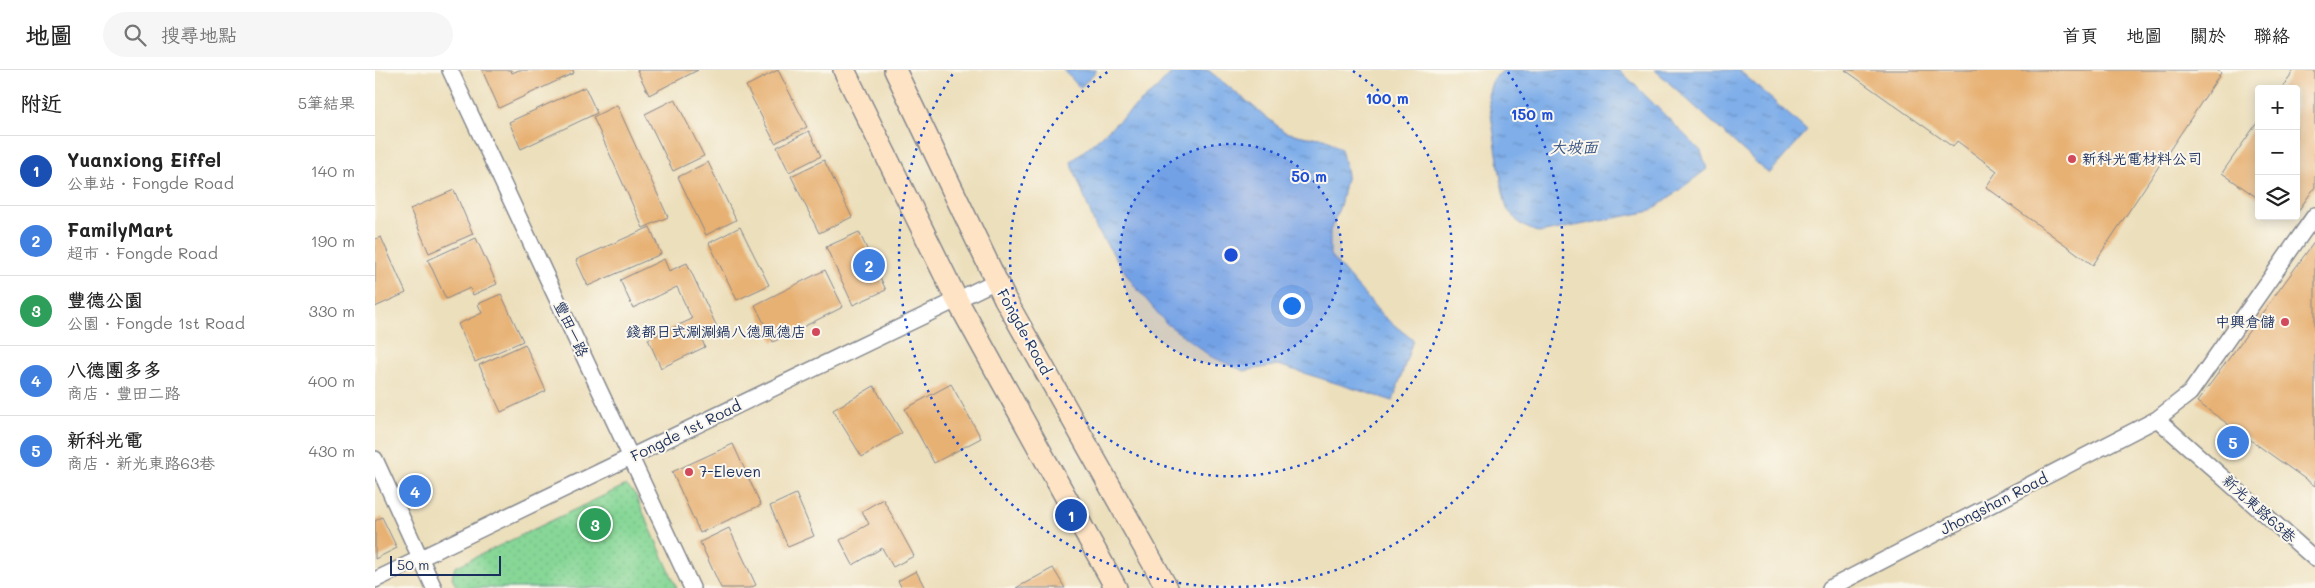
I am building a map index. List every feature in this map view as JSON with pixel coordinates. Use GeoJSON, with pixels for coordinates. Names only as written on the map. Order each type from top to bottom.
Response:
{"type":"FeatureCollection","features":[{"type":"Feature","properties":{"kind":"main road"},"geometry":{"type":"LineString","coordinates":[[844,70],[957,300],[1116,588]]}},
{"type":"Feature","properties":{"kind":"main road","name":"Fongde Road"},"geometry":{"type":"LineString","coordinates":[[895,70],[996,281],[1167,588]]}},
{"type":"Feature","properties":{"kind":"street","name":"豐田一路"},"geometry":{"type":"LineString","coordinates":[[450,70],[692,588]]}},
{"type":"Feature","properties":{"kind":"street","name":"Jhongshan Road"},"geometry":{"type":"LineString","coordinates":[[1830,588],[2157,419],[2190,392],[2315,215]]}},
{"type":"Feature","properties":{"kind":"street","name":"Fongde 1st Road"},"geometry":{"type":"LineString","coordinates":[[375,580],[996,281]]}},
{"type":"Feature","properties":{"kind":"street","name":"新光東路63巷"},"geometry":{"type":"LineString","coordinates":[[2157,419],[2315,560]]}},
{"type":"Feature","properties":{"kind":"street"},"geometry":{"type":"LineString","coordinates":[[375,459],[434,588]]}},
{"type":"Feature","properties":{"kind":"green space"},"geometry":{"type":"Polygon","coordinates":[[[626,485],[635,494],[677,588],[457,588],[452,577],[455,567],[626,485]]]}},
{"type":"Feature","properties":{"kind":"water"},"geometry":{"type":"Polygon","coordinates":[[[1064,70],[1097,70],[1080,88],[1064,70]]]}},
{"type":"Feature","properties":{"kind":"water"},"geometry":{"type":"Polygon","coordinates":[[[1174,70],[1208,70],[1285,132],[1307,137],[1324,138],[1341,149],[1347,174],[1340,206],[1330,231],[1330,255],[1383,316],[1413,340],[1393,401],[1278,365],[1244,371],[1210,356],[1166,323],[1133,284],[1096,228],[1071,162],[1156,89],[1174,70]]]}},
{"type":"Feature","properties":{"kind":"water","name":"大坡面"},"geometry":{"type":"Polygon","coordinates":[[[1504,70],[1620,70],[1701,151],[1707,169],[1651,211],[1539,233],[1521,225],[1507,209],[1488,95],[1493,79],[1504,70]]]}},
{"type":"Feature","properties":{"kind":"water"},"geometry":{"type":"Polygon","coordinates":[[[1655,70],[1739,70],[1807,131],[1769,174],[1655,70]]]}},
{"type":"Feature","properties":{"kind":"building"},"geometry":{"type":"Polygon","coordinates":[[[482,70],[511,70],[512,73],[519,70],[573,70],[574,73],[499,108],[482,70]]]}},
{"type":"Feature","properties":{"kind":"building"},"geometry":{"type":"Polygon","coordinates":[[[637,70],[698,70],[649,95],[637,70]]]}},
{"type":"Feature","properties":{"kind":"building"},"geometry":{"type":"Polygon","coordinates":[[[778,70],[807,127],[775,143],[746,86],[778,70]]]}},
{"type":"Feature","properties":{"kind":"building","name":"新科光電材料公司"},"geometry":{"type":"Polygon","coordinates":[[[1845,70],[2217,70],[2221,73],[2093,265],[1986,187],[1997,171],[1957,141],[1953,147],[1845,70]]]}},
{"type":"Feature","properties":{"kind":"building"},"geometry":{"type":"Polygon","coordinates":[[[2294,70],[2315,70],[2315,187],[2300,208],[2300,85],[2284,85],[2294,70]]]}},
{"type":"Feature","properties":{"kind":"building"},"geometry":{"type":"Polygon","coordinates":[[[585,87],[597,113],[521,149],[509,122],[585,87]]]}},
{"type":"Feature","properties":{"kind":"building"},"geometry":{"type":"Polygon","coordinates":[[[675,99],[704,156],[673,171],[645,114],[675,99]]]}},
{"type":"Feature","properties":{"kind":"building"},"geometry":{"type":"Polygon","coordinates":[[[617,105],[668,217],[643,228],[593,117],[617,105]]]}},
{"type":"Feature","properties":{"kind":"building"},"geometry":{"type":"Polygon","coordinates":[[[2255,126],[2255,196],[2222,173],[2255,126]]]}},
{"type":"Feature","properties":{"kind":"building"},"geometry":{"type":"Polygon","coordinates":[[[809,131],[821,156],[789,172],[777,147],[809,131]]]}},
{"type":"Feature","properties":{"kind":"building"},"geometry":{"type":"Polygon","coordinates":[[[824,160],[852,217],[819,233],[791,176],[824,160]]]}},
{"type":"Feature","properties":{"kind":"building"},"geometry":{"type":"Polygon","coordinates":[[[708,162],[736,220],[706,235],[678,177],[708,162]]]}},
{"type":"Feature","properties":{"kind":"building"},"geometry":{"type":"Polygon","coordinates":[[[454,190],[473,234],[429,253],[410,209],[454,190]]]}},
{"type":"Feature","properties":{"kind":"building"},"geometry":{"type":"Polygon","coordinates":[[[650,227],[661,254],[588,286],[576,260],[650,227]]]}},
{"type":"Feature","properties":{"kind":"building"},"geometry":{"type":"Polygon","coordinates":[[[740,227],[769,285],[737,300],[709,243],[740,227]]]}},
{"type":"Feature","properties":{"kind":"building"},"geometry":{"type":"Polygon","coordinates":[[[859,232],[886,290],[853,305],[826,247],[859,232]]]}},
{"type":"Feature","properties":{"kind":"building"},"geometry":{"type":"Polygon","coordinates":[[[381,237],[406,293],[375,307],[375,239],[381,237]]]}},
{"type":"Feature","properties":{"kind":"building"},"geometry":{"type":"Polygon","coordinates":[[[476,238],[497,284],[473,295],[470,288],[446,299],[428,260],[476,238]]]}},
{"type":"Feature","properties":{"kind":"building","name":"中興倉儲"},"geometry":{"type":"Polygon","coordinates":[[[2315,241],[2315,486],[2197,402],[2315,241]]]}},
{"type":"Feature","properties":{"kind":"building"},"geometry":{"type":"Polygon","coordinates":[[[664,259],[669,271],[687,263],[717,327],[700,335],[705,347],[661,368],[648,339],[692,319],[677,287],[633,308],[620,280],[664,259]]]}},
{"type":"Feature","properties":{"kind":"building"},"geometry":{"type":"Polygon","coordinates":[[[825,270],[843,307],[773,342],[755,305],[825,270]]]}},
{"type":"Feature","properties":{"kind":"building"},"geometry":{"type":"Polygon","coordinates":[[[501,294],[523,341],[475,362],[458,324],[482,313],[478,304],[501,294]]]}},
{"type":"Feature","properties":{"kind":"building"},"geometry":{"type":"Polygon","coordinates":[[[525,344],[546,391],[501,412],[479,365],[525,344]]]}},
{"type":"Feature","properties":{"kind":"building"},"geometry":{"type":"Polygon","coordinates":[[[951,384],[981,438],[934,463],[905,409],[951,384]]]}},
{"type":"Feature","properties":{"kind":"building"},"geometry":{"type":"Polygon","coordinates":[[[874,386],[902,433],[862,457],[833,410],[874,386]]]}},
{"type":"Feature","properties":{"kind":"building"},"geometry":{"type":"Polygon","coordinates":[[[733,444],[761,505],[700,533],[672,472],[733,444]]]}},
{"type":"Feature","properties":{"kind":"building"},"geometry":{"type":"Polygon","coordinates":[[[796,494],[814,536],[788,547],[770,506],[796,494]]]}},
{"type":"Feature","properties":{"kind":"building"},"geometry":{"type":"Polygon","coordinates":[[[883,499],[914,556],[893,567],[882,548],[853,565],[840,540],[869,524],[862,511],[883,499]]]}},
{"type":"Feature","properties":{"kind":"building"},"geometry":{"type":"Polygon","coordinates":[[[382,517],[397,548],[375,559],[375,521],[382,517]]]}},
{"type":"Feature","properties":{"kind":"building"},"geometry":{"type":"Polygon","coordinates":[[[729,528],[756,585],[750,588],[721,588],[700,542],[729,528]]]}},
{"type":"Feature","properties":{"kind":"building"},"geometry":{"type":"Polygon","coordinates":[[[1053,568],[1065,588],[1016,588],[1053,568]]]}},
{"type":"Feature","properties":{"kind":"building"},"geometry":{"type":"Polygon","coordinates":[[[916,571],[925,588],[902,588],[898,581],[916,571]]]}},
{"type":"Feature","properties":{"kind":"place","name":"新科光電材料公司"},"geometry":{"type":"Point","coordinates":[2072,159]}},
{"type":"Feature","properties":{"kind":"place","name":"FamilyMart"},"geometry":{"type":"Point","coordinates":[869,265]}},
{"type":"Feature","properties":{"kind":"place","name":"中興倉儲"},"geometry":{"type":"Point","coordinates":[2285,322]}},
{"type":"Feature","properties":{"kind":"place","name":"錢都日式涮涮鍋八德風德店"},"geometry":{"type":"Point","coordinates":[816,332]}},
{"type":"Feature","properties":{"kind":"place","name":"新科光電"},"geometry":{"type":"Point","coordinates":[2233,442]}},
{"type":"Feature","properties":{"kind":"place","name":"7-Eleven"},"geometry":{"type":"Point","coordinates":[689,472]}},
{"type":"Feature","properties":{"kind":"place","name":"八德團多多"},"geometry":{"type":"Point","coordinates":[415,491]}},
{"type":"Feature","properties":{"kind":"place","name":"Yuanxiong Eiffel"},"geometry":{"type":"Point","coordinates":[1071,515]}},
{"type":"Feature","properties":{"kind":"place","name":"豐德公園"},"geometry":{"type":"Point","coordinates":[595,524]}}]}
